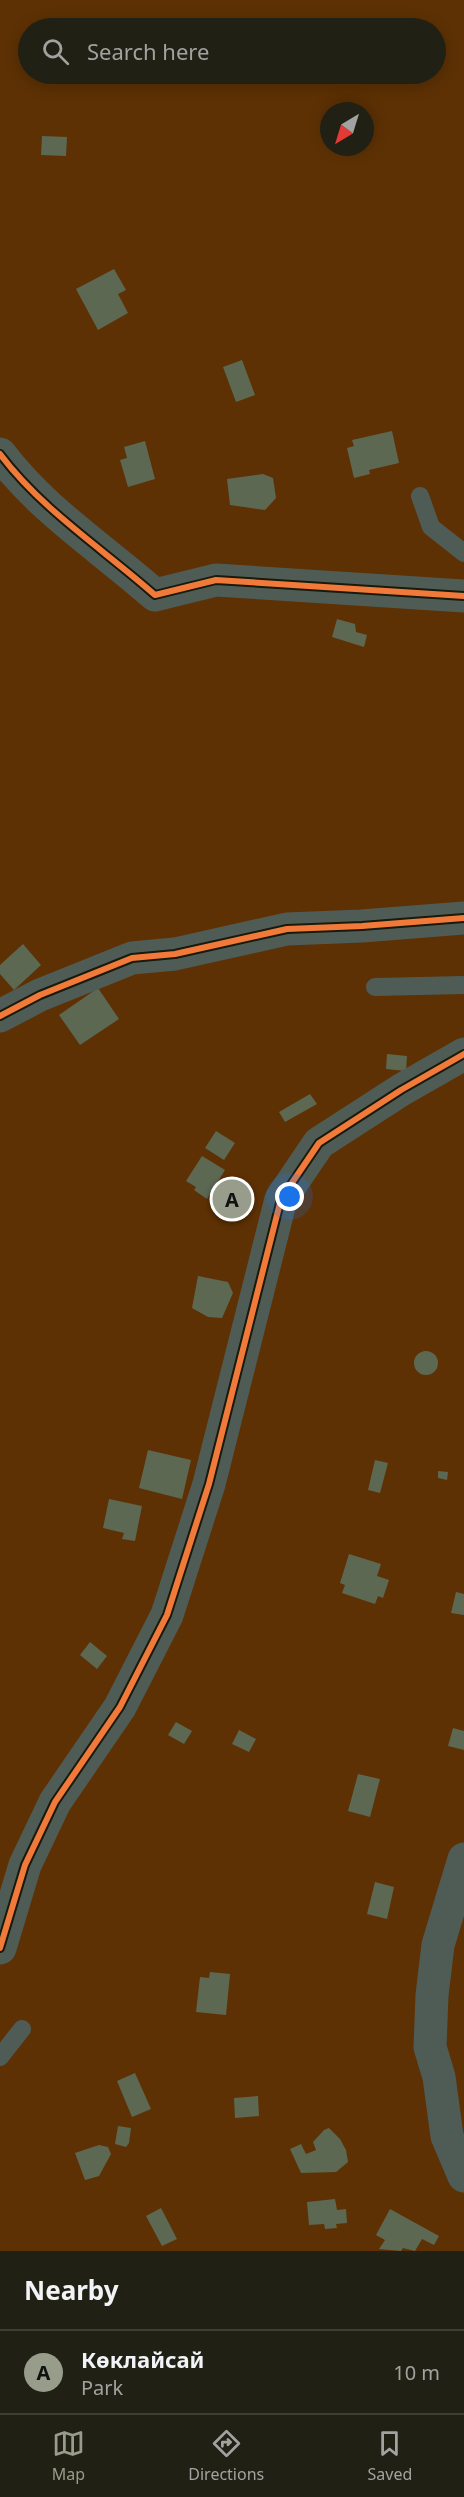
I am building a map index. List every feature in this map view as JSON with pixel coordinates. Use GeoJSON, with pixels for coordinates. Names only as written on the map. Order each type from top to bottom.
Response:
{"type":"FeatureCollection","features":[{"type":"Feature","properties":{"kind":"street"},"geometry":{"type":"LineString","coordinates":[[0,454],[15,474],[57,514],[116,560],[155,595],[216,580],[464,596]]}},
{"type":"Feature","properties":{"kind":"street"},"geometry":{"type":"LineString","coordinates":[[0,1016],[40,995],[132,958],[175,954],[287,929],[464,918]]}},
{"type":"Feature","properties":{"kind":"street"},"geometry":{"type":"LineString","coordinates":[[0,1948],[25,1865],[55,1802],[120,1707],[167,1615],[209,1484],[281,1199],[319,1143],[401,1090],[464,1054]]}},
{"type":"Feature","properties":{"kind":"street"},"geometry":{"type":"LineString","coordinates":[[464,1859],[438,1945],[432,1995],[430,2047],[439,2077],[447,2136],[464,2176]]}},
{"type":"Feature","properties":{"kind":"lane"},"geometry":{"type":"LineString","coordinates":[[420,496],[431,527],[464,553]]}},
{"type":"Feature","properties":{"kind":"lane"},"geometry":{"type":"LineString","coordinates":[[375,987],[464,985]]}},
{"type":"Feature","properties":{"kind":"lane"},"geometry":{"type":"LineString","coordinates":[[0,2057],[22,2029]]}},
{"type":"Feature","properties":{"kind":"shaded area"},"geometry":{"type":"Polygon","coordinates":[[[0,0],[464,0],[464,2251],[0,2251],[0,0]]]}},
{"type":"Feature","properties":{"kind":"building"},"geometry":{"type":"Polygon","coordinates":[[[42,136],[67,137],[66,156],[41,155],[42,136]]]}},
{"type":"Feature","properties":{"kind":"building"},"geometry":{"type":"Polygon","coordinates":[[[114,269],[126,290],[118,294],[128,313],[98,330],[76,289],[114,269]]]}},
{"type":"Feature","properties":{"kind":"building"},"geometry":{"type":"Polygon","coordinates":[[[242,360],[255,395],[236,402],[223,367],[242,360]]]}},
{"type":"Feature","properties":{"kind":"building"},"geometry":{"type":"Polygon","coordinates":[[[392,431],[399,463],[369,470],[370,474],[354,478],[347,448],[354,446],[352,440],[392,431]]]}},
{"type":"Feature","properties":{"kind":"building"},"geometry":{"type":"Polygon","coordinates":[[[145,441],[155,479],[128,487],[120,460],[127,458],[124,447],[145,441]]]}},
{"type":"Feature","properties":{"kind":"building"},"geometry":{"type":"Polygon","coordinates":[[[263,474],[273,478],[276,498],[265,510],[230,505],[227,479],[263,474]]]}},
{"type":"Feature","properties":{"kind":"building"},"geometry":{"type":"Polygon","coordinates":[[[337,619],[355,624],[356,632],[367,635],[364,647],[332,637],[337,619]]]}},
{"type":"Feature","properties":{"kind":"building"},"geometry":{"type":"Polygon","coordinates":[[[23,944],[41,965],[14,990],[0,974],[0,965],[23,944]]]}},
{"type":"Feature","properties":{"kind":"building"},"geometry":{"type":"Polygon","coordinates":[[[98,988],[119,1019],[80,1045],[59,1015],[98,988]]]}},
{"type":"Feature","properties":{"kind":"building"},"geometry":{"type":"Polygon","coordinates":[[[387,1054],[407,1056],[406,1071],[386,1069],[387,1054]]]}},
{"type":"Feature","properties":{"kind":"building"},"geometry":{"type":"Polygon","coordinates":[[[310,1094],[317,1104],[285,1122],[279,1112],[310,1094]]]}},
{"type":"Feature","properties":{"kind":"building"},"geometry":{"type":"Polygon","coordinates":[[[216,1131],[235,1143],[224,1160],[205,1148],[216,1131]]]}},
{"type":"Feature","properties":{"kind":"building"},"geometry":{"type":"Polygon","coordinates":[[[202,1156],[225,1170],[207,1199],[194,1190],[196,1187],[186,1181],[202,1156]]]}},
{"type":"Feature","properties":{"kind":"building"},"geometry":{"type":"Polygon","coordinates":[[[198,1276],[228,1282],[233,1293],[222,1318],[208,1317],[192,1308],[198,1276]]]}},
{"type":"Feature","properties":{"kind":"building"},"geometry":{"type":"Polygon","coordinates":[[[426,1351],[434,1355],[438,1363],[434,1371],[426,1375],[418,1371],[414,1363],[418,1355],[426,1351]]]}},
{"type":"Feature","properties":{"kind":"building"},"geometry":{"type":"Polygon","coordinates":[[[148,1450],[191,1460],[182,1499],[139,1488],[148,1450]]]}},
{"type":"Feature","properties":{"kind":"building"},"geometry":{"type":"Polygon","coordinates":[[[375,1460],[388,1463],[380,1493],[368,1490],[375,1460]]]}},
{"type":"Feature","properties":{"kind":"building"},"geometry":{"type":"Polygon","coordinates":[[[438,1471],[448,1472],[447,1480],[438,1478],[438,1471]]]}},
{"type":"Feature","properties":{"kind":"building"},"geometry":{"type":"Polygon","coordinates":[[[109,1499],[142,1506],[135,1541],[122,1539],[124,1533],[103,1528],[109,1499]]]}},
{"type":"Feature","properties":{"kind":"building"},"geometry":{"type":"Polygon","coordinates":[[[349,1554],[381,1564],[377,1576],[389,1580],[383,1598],[378,1596],[375,1604],[342,1593],[345,1585],[340,1583],[349,1554]]]}},
{"type":"Feature","properties":{"kind":"building"},"geometry":{"type":"Polygon","coordinates":[[[456,1592],[464,1594],[464,1615],[451,1613],[456,1592]]]}},
{"type":"Feature","properties":{"kind":"building"},"geometry":{"type":"Polygon","coordinates":[[[90,1642],[107,1656],[97,1669],[80,1655],[90,1642]]]}},
{"type":"Feature","properties":{"kind":"building"},"geometry":{"type":"Polygon","coordinates":[[[176,1722],[192,1731],[184,1744],[168,1735],[176,1722]]]}},
{"type":"Feature","properties":{"kind":"building"},"geometry":{"type":"Polygon","coordinates":[[[453,1728],[464,1731],[464,1750],[448,1746],[453,1728]]]}},
{"type":"Feature","properties":{"kind":"building"},"geometry":{"type":"Polygon","coordinates":[[[239,1730],[256,1739],[249,1752],[232,1744],[239,1730]]]}},
{"type":"Feature","properties":{"kind":"building"},"geometry":{"type":"Polygon","coordinates":[[[358,1774],[380,1779],[370,1817],[348,1811],[358,1774]]]}},
{"type":"Feature","properties":{"kind":"building"},"geometry":{"type":"Polygon","coordinates":[[[375,1882],[394,1887],[387,1919],[367,1914],[375,1882]]]}},
{"type":"Feature","properties":{"kind":"building"},"geometry":{"type":"Polygon","coordinates":[[[210,1972],[230,1974],[226,2015],[196,2012],[200,1977],[209,1978],[210,1972]]]}},
{"type":"Feature","properties":{"kind":"building"},"geometry":{"type":"Polygon","coordinates":[[[135,2073],[151,2109],[132,2117],[117,2081],[135,2073]]]}},
{"type":"Feature","properties":{"kind":"building"},"geometry":{"type":"Polygon","coordinates":[[[258,2096],[259,2116],[235,2118],[234,2098],[258,2096]]]}},
{"type":"Feature","properties":{"kind":"building"},"geometry":{"type":"Polygon","coordinates":[[[118,2126],[131,2128],[129,2143],[126,2147],[115,2144],[118,2126]]]}},
{"type":"Feature","properties":{"kind":"building"},"geometry":{"type":"Polygon","coordinates":[[[329,2128],[340,2139],[346,2150],[348,2162],[336,2172],[301,2173],[290,2149],[301,2144],[306,2154],[316,2150],[313,2142],[329,2128]]]}},
{"type":"Feature","properties":{"kind":"building"},"geometry":{"type":"Polygon","coordinates":[[[99,2145],[108,2147],[111,2154],[99,2176],[85,2180],[75,2153],[99,2145]]]}},
{"type":"Feature","properties":{"kind":"building"},"geometry":{"type":"Polygon","coordinates":[[[335,2199],[337,2210],[346,2209],[347,2223],[336,2224],[337,2228],[325,2229],[324,2224],[309,2225],[307,2202],[335,2199]]]}},
{"type":"Feature","properties":{"kind":"building"},"geometry":{"type":"Polygon","coordinates":[[[161,2208],[177,2239],[162,2246],[146,2216],[161,2208]]]}},
{"type":"Feature","properties":{"kind":"building"},"geometry":{"type":"Polygon","coordinates":[[[390,2209],[439,2236],[434,2245],[422,2239],[415,2251],[403,2248],[401,2251],[379,2249],[385,2240],[376,2235],[390,2209]]]}},
{"type":"Feature","properties":{"kind":"cycle path"},"geometry":{"type":"LineString","coordinates":[[0,454],[54,511],[155,595],[216,580],[464,596]]}},
{"type":"Feature","properties":{"kind":"cycle path"},"geometry":{"type":"LineString","coordinates":[[0,1016],[40,995],[132,958],[175,954],[287,929],[464,918]]}},
{"type":"Feature","properties":{"kind":"cycle path"},"geometry":{"type":"LineString","coordinates":[[0,1948],[25,1865],[55,1802],[120,1707],[167,1615],[209,1484],[281,1199],[319,1143],[401,1090],[464,1054]]}},
{"type":"Feature","properties":{"kind":"place","name":"Көклайсай"},"geometry":{"type":"Point","coordinates":[232,1199]}}]}
